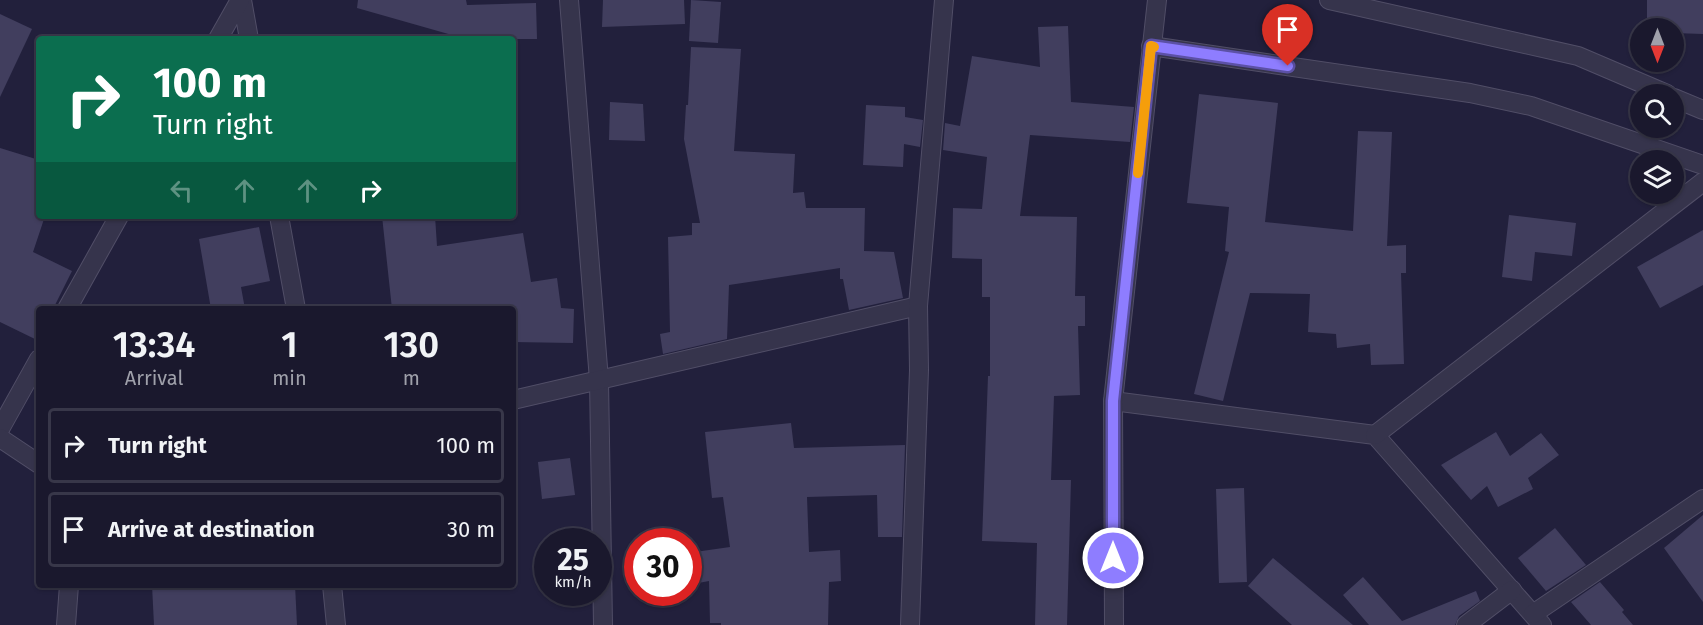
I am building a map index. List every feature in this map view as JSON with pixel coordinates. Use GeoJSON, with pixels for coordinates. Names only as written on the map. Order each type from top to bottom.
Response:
{"type":"FeatureCollection","features":[{"type":"Feature","properties":{"kind":"street"},"geometry":{"type":"LineString","coordinates":[[220,36],[241,0]]}},
{"type":"Feature","properties":{"kind":"street"},"geometry":{"type":"LineString","coordinates":[[241,0],[248,36]]}},
{"type":"Feature","properties":{"kind":"street"},"geometry":{"type":"LineString","coordinates":[[569,0],[599,380],[603,625]]}},
{"type":"Feature","properties":{"kind":"street"},"geometry":{"type":"LineString","coordinates":[[910,625],[919,370],[918,306],[944,0]]}},
{"type":"Feature","properties":{"kind":"street"},"geometry":{"type":"LineString","coordinates":[[1114,625],[1113,401],[1156,0]]}},
{"type":"Feature","properties":{"kind":"street"},"geometry":{"type":"LineString","coordinates":[[1329,0],[1578,56],[1644,84]]}},
{"type":"Feature","properties":{"kind":"street"},"geometry":{"type":"LineString","coordinates":[[1151,46],[1470,93],[1531,106],[1703,165]]}},
{"type":"Feature","properties":{"kind":"street"},"geometry":{"type":"LineString","coordinates":[[1684,102],[1703,110]]}},
{"type":"Feature","properties":{"kind":"street"},"geometry":{"type":"LineString","coordinates":[[1375,435],[1703,182]]}},
{"type":"Feature","properties":{"kind":"street"},"geometry":{"type":"LineString","coordinates":[[69,306],[117,219]]}},
{"type":"Feature","properties":{"kind":"street"},"geometry":{"type":"LineString","coordinates":[[280,219],[295,306]]}},
{"type":"Feature","properties":{"kind":"street"},"geometry":{"type":"LineString","coordinates":[[516,399],[918,306]]}},
{"type":"Feature","properties":{"kind":"street"},"geometry":{"type":"LineString","coordinates":[[0,429],[36,364]]}},
{"type":"Feature","properties":{"kind":"street"},"geometry":{"type":"LineString","coordinates":[[1113,401],[1375,435],[1538,620],[1703,499]]}},
{"type":"Feature","properties":{"kind":"street"},"geometry":{"type":"LineString","coordinates":[[0,438],[36,462]]}},
{"type":"Feature","properties":{"kind":"street"},"geometry":{"type":"LineString","coordinates":[[66,625],[69,588]]}},
{"type":"Feature","properties":{"kind":"street"},"geometry":{"type":"LineString","coordinates":[[332,588],[336,625]]}},
{"type":"Feature","properties":{"kind":"street"},"geometry":{"type":"LineString","coordinates":[[1466,625],[1512,590]]}},
{"type":"Feature","properties":{"kind":"building"},"geometry":{"type":"Polygon","coordinates":[[[358,0],[466,0],[467,5],[536,3],[537,39],[516,39],[516,36],[455,36],[357,8],[358,0]]]}},
{"type":"Feature","properties":{"kind":"building"},"geometry":{"type":"Polygon","coordinates":[[[603,0],[684,0],[685,24],[602,27],[603,0]]]}},
{"type":"Feature","properties":{"kind":"building"},"geometry":{"type":"Polygon","coordinates":[[[691,0],[721,2],[718,43],[689,41],[691,0]]]}},
{"type":"Feature","properties":{"kind":"building"},"geometry":{"type":"Polygon","coordinates":[[[1647,0],[1703,0],[1703,34],[1684,33],[1684,18],[1647,18],[1647,0]]]}},
{"type":"Feature","properties":{"kind":"building"},"geometry":{"type":"Polygon","coordinates":[[[0,14],[32,29],[0,97],[0,14]]]}},
{"type":"Feature","properties":{"kind":"building"},"geometry":{"type":"Polygon","coordinates":[[[1068,26],[1071,102],[1134,107],[1130,142],[1030,135],[1020,216],[1077,217],[1075,296],[1085,296],[1085,326],[1078,326],[1080,395],[1054,396],[1051,480],[1071,480],[1067,625],[1035,625],[1037,543],[982,541],[988,376],[990,376],[990,297],[982,297],[982,259],[952,258],[953,208],[982,209],[987,157],[943,150],[945,123],[960,126],[972,56],[1040,67],[1038,27],[1068,26]]]}},
{"type":"Feature","properties":{"kind":"building"},"geometry":{"type":"Polygon","coordinates":[[[691,47],[741,49],[734,151],[795,154],[793,193],[804,192],[806,208],[865,208],[864,251],[894,252],[903,298],[849,310],[843,279],[840,279],[840,268],[729,285],[727,339],[663,354],[660,334],[670,332],[668,237],[692,235],[692,223],[700,223],[684,139],[691,47]]]}},
{"type":"Feature","properties":{"kind":"building"},"geometry":{"type":"Polygon","coordinates":[[[1199,94],[1278,103],[1265,222],[1353,231],[1358,131],[1392,132],[1387,246],[1406,245],[1406,273],[1401,273],[1404,364],[1371,365],[1370,344],[1337,348],[1336,334],[1308,332],[1310,294],[1250,293],[1223,401],[1194,394],[1229,252],[1225,251],[1229,207],[1187,203],[1199,94]]]}},
{"type":"Feature","properties":{"kind":"building"},"geometry":{"type":"Polygon","coordinates":[[[610,102],[643,104],[645,141],[609,140],[610,102]]]}},
{"type":"Feature","properties":{"kind":"building"},"geometry":{"type":"Polygon","coordinates":[[[866,105],[905,107],[905,117],[923,120],[920,147],[904,144],[903,167],[863,165],[866,105]]]}},
{"type":"Feature","properties":{"kind":"building"},"geometry":{"type":"Polygon","coordinates":[[[0,148],[36,159],[36,219],[44,219],[33,252],[72,271],[54,306],[36,306],[36,340],[0,322],[0,148]]]}},
{"type":"Feature","properties":{"kind":"building"},"geometry":{"type":"Polygon","coordinates":[[[1509,215],[1576,223],[1572,256],[1535,252],[1532,281],[1502,277],[1509,215]]]}},
{"type":"Feature","properties":{"kind":"building"},"geometry":{"type":"Polygon","coordinates":[[[382,219],[435,219],[437,246],[523,233],[531,282],[557,278],[561,308],[574,309],[573,343],[516,342],[516,306],[392,306],[382,219]]]}},
{"type":"Feature","properties":{"kind":"building"},"geometry":{"type":"Polygon","coordinates":[[[259,227],[270,281],[241,287],[244,306],[210,306],[199,239],[259,227]]]}},
{"type":"Feature","properties":{"kind":"building"},"geometry":{"type":"Polygon","coordinates":[[[1703,230],[1703,285],[1660,308],[1637,267],[1703,230]]]}},
{"type":"Feature","properties":{"kind":"building"},"geometry":{"type":"Polygon","coordinates":[[[791,423],[794,448],[905,445],[902,537],[878,537],[877,495],[807,497],[809,552],[840,550],[841,581],[829,582],[828,625],[721,625],[721,623],[710,623],[709,581],[702,582],[702,551],[730,547],[723,497],[712,498],[705,432],[791,423]]]}},
{"type":"Feature","properties":{"kind":"building"},"geometry":{"type":"Polygon","coordinates":[[[1496,432],[1510,456],[1541,433],[1559,455],[1528,478],[1533,489],[1498,507],[1487,486],[1471,500],[1441,465],[1496,432]]]}},
{"type":"Feature","properties":{"kind":"building"},"geometry":{"type":"Polygon","coordinates":[[[570,458],[575,495],[542,499],[538,462],[570,458]]]}},
{"type":"Feature","properties":{"kind":"building"},"geometry":{"type":"Polygon","coordinates":[[[1244,488],[1247,582],[1219,583],[1216,489],[1244,488]]]}},
{"type":"Feature","properties":{"kind":"building"},"geometry":{"type":"Polygon","coordinates":[[[1703,515],[1703,602],[1664,548],[1703,515]]]}},
{"type":"Feature","properties":{"kind":"building"},"geometry":{"type":"Polygon","coordinates":[[[1555,528],[1586,565],[1546,591],[1518,558],[1555,528]]]}},
{"type":"Feature","properties":{"kind":"building"},"geometry":{"type":"Polygon","coordinates":[[[1273,558],[1353,625],[1292,625],[1248,586],[1273,558]]]}},
{"type":"Feature","properties":{"kind":"building"},"geometry":{"type":"Polygon","coordinates":[[[1363,577],[1402,621],[1476,591],[1480,601],[1459,616],[1455,625],[1369,625],[1343,595],[1363,577]]]}},
{"type":"Feature","properties":{"kind":"building"},"geometry":{"type":"Polygon","coordinates":[[[1600,582],[1624,610],[1622,612],[1633,625],[1591,625],[1571,602],[1600,582]]]}},
{"type":"Feature","properties":{"kind":"building"},"geometry":{"type":"Polygon","coordinates":[[[152,588],[295,588],[297,625],[154,625],[152,588]]]}},
{"type":"Feature","properties":{"kind":"slow traffic"},"geometry":{"type":"LineString","coordinates":[[1138,173],[1151,46],[1154,47]]}},
{"type":"Feature","properties":{"kind":"route"},"geometry":{"type":"LineString","coordinates":[[1113,558],[1113,401],[1151,46],[1288,66]]}}]}
